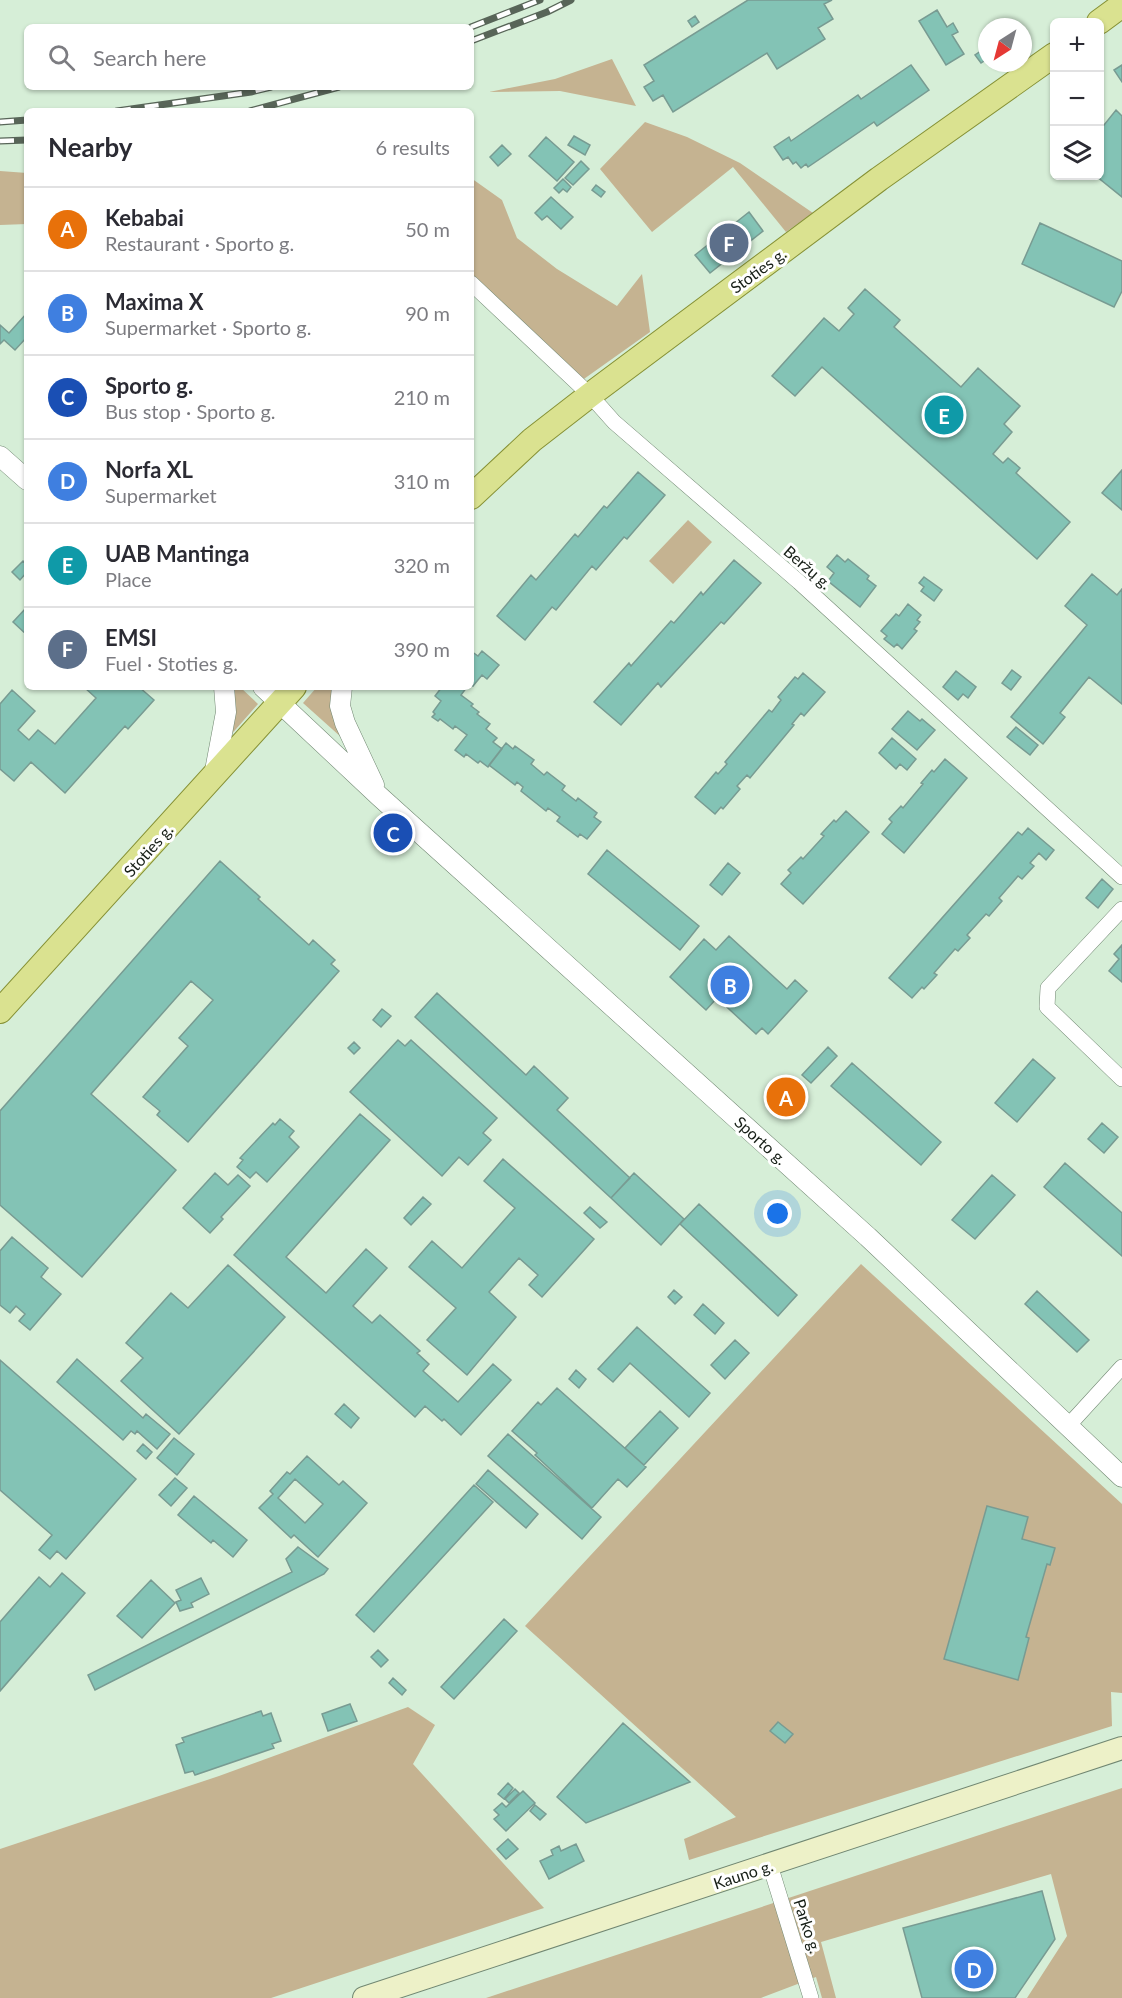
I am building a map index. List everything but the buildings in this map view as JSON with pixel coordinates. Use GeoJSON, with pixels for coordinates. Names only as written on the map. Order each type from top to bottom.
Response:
{"type":"FeatureCollection","features":[{"type":"Feature","properties":{"kind":"main road"},"geometry":{"type":"LineString","coordinates":[[1104,19],[1122,6]]}},
{"type":"Feature","properties":{"kind":"main road","name":"Stoties g."},"geometry":{"type":"LineString","coordinates":[[474,493],[532,440],[590,394],[879,179],[1050,58]]}},
{"type":"Feature","properties":{"kind":"main road","name":"Stoties g."},"geometry":{"type":"LineString","coordinates":[[0,1011],[214,777],[279,692]]}},
{"type":"Feature","properties":{"kind":"main road","name":"Kauno g."},"geometry":{"type":"LineString","coordinates":[[364,1998],[1122,1748]]}},
{"type":"Feature","properties":{"kind":"street","name":"Beržų g."},"geometry":{"type":"LineString","coordinates":[[474,286],[590,394],[614,422],[816,598],[1122,877]]}},
{"type":"Feature","properties":{"kind":"street"},"geometry":{"type":"LineString","coordinates":[[0,456],[24,477]]}},
{"type":"Feature","properties":{"kind":"street"},"geometry":{"type":"LineString","coordinates":[[214,777],[226,712],[224,690]]}},
{"type":"Feature","properties":{"kind":"street"},"geometry":{"type":"LineString","coordinates":[[342,690],[340,705],[345,723],[379,796]]}},
{"type":"Feature","properties":{"kind":"street","name":"Sporto g."},"geometry":{"type":"LineString","coordinates":[[279,692],[379,796],[868,1237],[1122,1477]]}},
{"type":"Feature","properties":{"kind":"street"},"geometry":{"type":"LineString","coordinates":[[1122,909],[1048,988],[1047,1007],[1122,1079]]}},
{"type":"Feature","properties":{"kind":"street"},"geometry":{"type":"LineString","coordinates":[[1069,1425],[1122,1367]]}},
{"type":"Feature","properties":{"kind":"street","name":"Parko g."},"geometry":{"type":"LineString","coordinates":[[770,1865],[811,1998]]}},
{"type":"Feature","properties":{"kind":"shaded area"},"geometry":{"type":"Polygon","coordinates":[[[612,59],[636,106],[560,91],[489,92],[555,79],[612,59]]]}},
{"type":"Feature","properties":{"kind":"shaded area"},"geometry":{"type":"Polygon","coordinates":[[[645,122],[687,137],[740,163],[813,213],[786,232],[733,167],[652,232],[600,169],[645,122]]]}},
{"type":"Feature","properties":{"kind":"shaded area"},"geometry":{"type":"Polygon","coordinates":[[[0,171],[24,173],[24,224],[0,225],[0,171]]]}},
{"type":"Feature","properties":{"kind":"shaded area"},"geometry":{"type":"Polygon","coordinates":[[[474,180],[502,200],[517,238],[557,269],[617,306],[642,274],[650,332],[574,386],[474,295],[474,180]]]}},
{"type":"Feature","properties":{"kind":"shaded area"},"geometry":{"type":"Polygon","coordinates":[[[688,520],[712,542],[673,584],[649,561],[688,520]]]}},
{"type":"Feature","properties":{"kind":"shaded area"},"geometry":{"type":"Polygon","coordinates":[[[231,690],[243,690],[258,704],[229,737],[231,690]]]}},
{"type":"Feature","properties":{"kind":"shaded area"},"geometry":{"type":"Polygon","coordinates":[[[314,690],[337,690],[351,746],[303,703],[314,690]]]}},
{"type":"Feature","properties":{"kind":"shaded area"},"geometry":{"type":"Polygon","coordinates":[[[861,1264],[1122,1504],[1122,1693],[1111,1692],[1112,1726],[689,1860],[684,1839],[736,1817],[525,1626],[861,1264]]]}},
{"type":"Feature","properties":{"kind":"shaded area"},"geometry":{"type":"Polygon","coordinates":[[[408,1707],[435,1725],[413,1764],[544,1908],[271,1998],[0,1998],[0,1849],[219,1776],[408,1707]]]}},
{"type":"Feature","properties":{"kind":"shaded area"},"geometry":{"type":"Polygon","coordinates":[[[1122,1788],[1122,1998],[1027,1998],[1067,1936],[1051,1874],[821,1942],[836,1998],[822,1998],[816,1977],[761,1998],[486,1998],[1122,1788]]]}},
{"type":"Feature","properties":{"kind":"railway"},"geometry":{"type":"LineString","coordinates":[[474,26],[540,0]]}},
{"type":"Feature","properties":{"kind":"railway"},"geometry":{"type":"LineString","coordinates":[[474,40],[547,12],[571,0]]}},
{"type":"Feature","properties":{"kind":"railway"},"geometry":{"type":"LineString","coordinates":[[138,108],[259,90]]}},
{"type":"Feature","properties":{"kind":"railway"},"geometry":{"type":"LineString","coordinates":[[261,108],[328,90]]}},
{"type":"Feature","properties":{"kind":"railway"},"geometry":{"type":"LineString","coordinates":[[0,122],[24,120]]}},
{"type":"Feature","properties":{"kind":"railway"},"geometry":{"type":"LineString","coordinates":[[0,141],[24,140]]}},
{"type":"Feature","properties":{"kind":"place","name":"EMSI"},"geometry":{"type":"Point","coordinates":[729,243]}},
{"type":"Feature","properties":{"kind":"place","name":"UAB Mantinga"},"geometry":{"type":"Point","coordinates":[944,415]}},
{"type":"Feature","properties":{"kind":"place","name":"Sporto g."},"geometry":{"type":"Point","coordinates":[393,833]}},
{"type":"Feature","properties":{"kind":"place","name":"Maxima X"},"geometry":{"type":"Point","coordinates":[730,985]}},
{"type":"Feature","properties":{"kind":"place","name":"Kebabai"},"geometry":{"type":"Point","coordinates":[786,1097]}},
{"type":"Feature","properties":{"kind":"place","name":"Norfa XL"},"geometry":{"type":"Point","coordinates":[974,1969]}}]}
